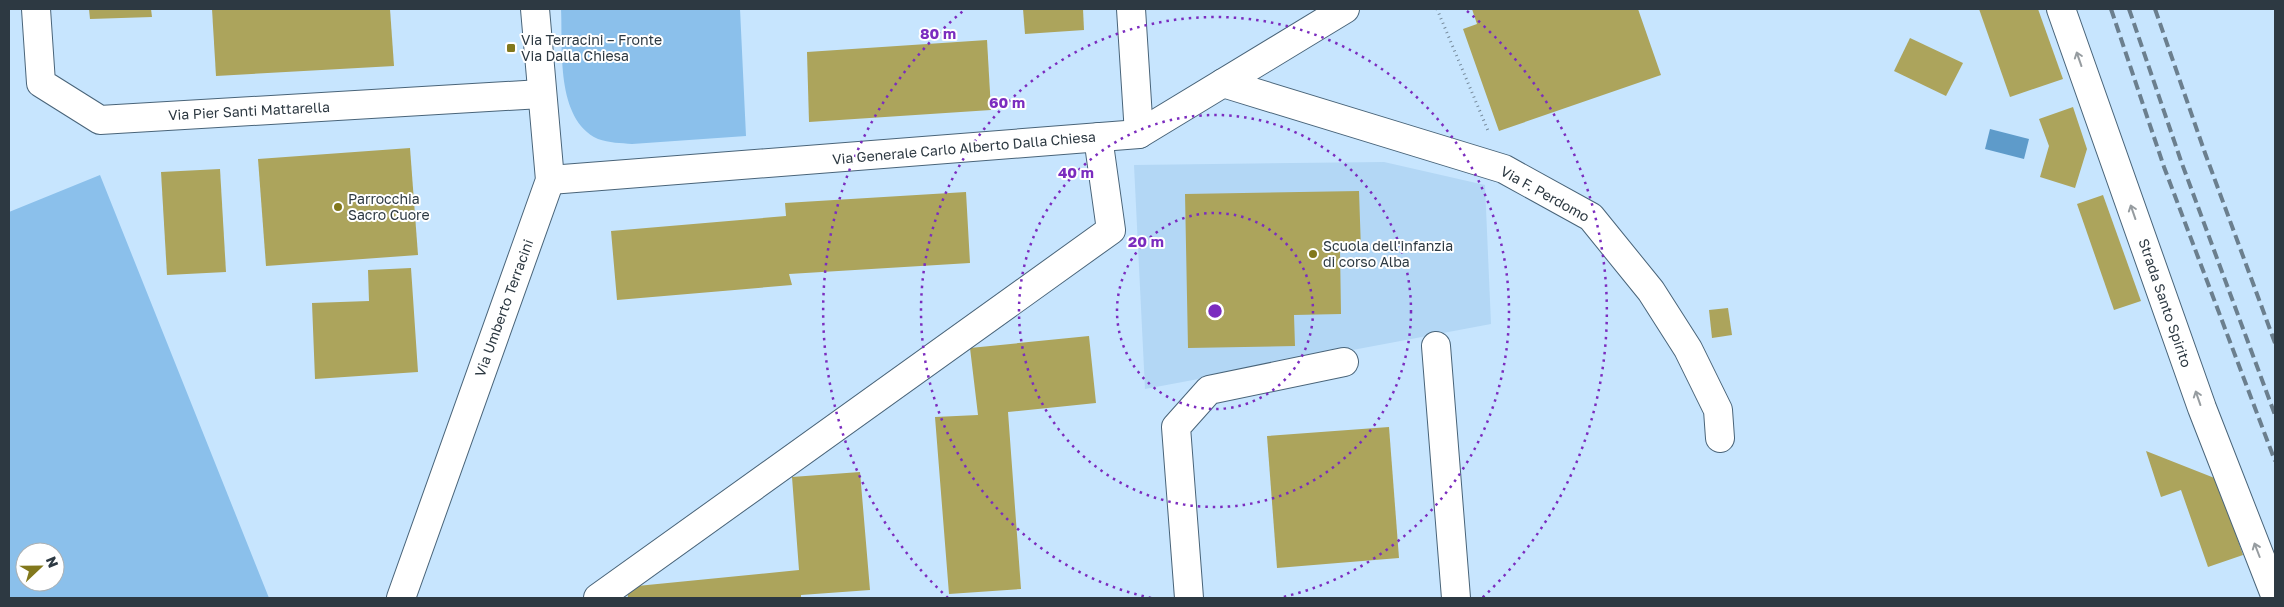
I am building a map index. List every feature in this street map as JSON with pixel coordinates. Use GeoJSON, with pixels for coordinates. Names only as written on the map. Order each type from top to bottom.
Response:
{"type":"FeatureCollection","features":[{"type":"Feature","properties":{"kind":"street","name":"Via Pier Santi Mattarella"},"geometry":{"type":"LineString","coordinates":[[36,9],[41,83],[100,120],[541,94]]}},
{"type":"Feature","properties":{"kind":"street","name":"Via Umberto Terracini"},"geometry":{"type":"LineString","coordinates":[[401,598],[550,180],[535,9]]}},
{"type":"Feature","properties":{"kind":"street"},"geometry":{"type":"LineString","coordinates":[[1131,9],[1139,134]]}},
{"type":"Feature","properties":{"kind":"street","name":"Via Generale Carlo Alberto Dalla Chiesa"},"geometry":{"type":"LineString","coordinates":[[550,180],[1139,134],[1345,9]]}},
{"type":"Feature","properties":{"kind":"street","name":"Strada Santo Spirito"},"geometry":{"type":"LineString","coordinates":[[2061,9],[2202,408],[2275,595]]}},
{"type":"Feature","properties":{"kind":"street","name":"Via F. Perdomo"},"geometry":{"type":"LineString","coordinates":[[1223,83],[1504,169],[1591,217],[1651,291],[1688,349],[1718,410],[1720,438]]}},
{"type":"Feature","properties":{"kind":"street"},"geometry":{"type":"LineString","coordinates":[[598,598],[1111,230],[1098,137]]}},
{"type":"Feature","properties":{"kind":"street"},"geometry":{"type":"LineString","coordinates":[[1436,346],[1456,598]]}},
{"type":"Feature","properties":{"kind":"street"},"geometry":{"type":"LineString","coordinates":[[1189,598],[1176,427],[1209,390],[1344,362]]}},
{"type":"Feature","properties":{"kind":"path"},"geometry":{"type":"LineString","coordinates":[[1437,9],[1504,169]]}},
{"type":"Feature","properties":{"kind":"shaded area"},"geometry":{"type":"Polygon","coordinates":[[[561,9],[740,9],[746,136],[632,144],[598,139],[584,129],[574,116],[568,99],[562,62],[561,9]]]}},
{"type":"Feature","properties":{"kind":"shaded area"},"geometry":{"type":"Polygon","coordinates":[[[1990,129],[2029,139],[2024,159],[1985,149],[1990,129]]]}},
{"type":"Feature","properties":{"kind":"shaded area","name":"Scuola dell'infanzia di corso Alba"},"geometry":{"type":"Polygon","coordinates":[[[1384,162],[1485,185],[1491,324],[1145,389],[1134,165],[1384,162]]]}},
{"type":"Feature","properties":{"kind":"shaded area"},"geometry":{"type":"Polygon","coordinates":[[[100,175],[269,598],[10,598],[9,212],[100,175]]]}},
{"type":"Feature","properties":{"kind":"building"},"geometry":{"type":"Polygon","coordinates":[[[89,9],[151,9],[152,17],[90,19],[89,9]]]}},
{"type":"Feature","properties":{"kind":"building"},"geometry":{"type":"Polygon","coordinates":[[[212,9],[390,9],[394,66],[216,76],[212,9]]]}},
{"type":"Feature","properties":{"kind":"building"},"geometry":{"type":"Polygon","coordinates":[[[1023,9],[1083,9],[1084,30],[1025,34],[1023,9]]]}},
{"type":"Feature","properties":{"kind":"building"},"geometry":{"type":"Polygon","coordinates":[[[1472,9],[1638,9],[1661,75],[1499,131],[1463,29],[1477,24],[1472,9]]]}},
{"type":"Feature","properties":{"kind":"building"},"geometry":{"type":"Polygon","coordinates":[[[1979,9],[2038,9],[2063,79],[2010,97],[1979,9]]]}},
{"type":"Feature","properties":{"kind":"building"},"geometry":{"type":"Polygon","coordinates":[[[1910,38],[1963,63],[1946,96],[1894,71],[1910,38]]]}},
{"type":"Feature","properties":{"kind":"building"},"geometry":{"type":"Polygon","coordinates":[[[987,40],[991,110],[809,122],[807,52],[987,40]]]}},
{"type":"Feature","properties":{"kind":"building"},"geometry":{"type":"Polygon","coordinates":[[[2073,107],[2087,149],[2075,188],[2040,177],[2049,146],[2039,119],[2073,107]]]}},
{"type":"Feature","properties":{"kind":"building","name":"Parrocchia Sacro Cuore"},"geometry":{"type":"Polygon","coordinates":[[[410,148],[418,255],[266,266],[258,159],[410,148]]]}},
{"type":"Feature","properties":{"kind":"building"},"geometry":{"type":"Polygon","coordinates":[[[220,169],[226,272],[167,275],[161,172],[220,169]]]}},
{"type":"Feature","properties":{"kind":"building"},"geometry":{"type":"Polygon","coordinates":[[[1359,191],[1361,250],[1340,250],[1341,314],[1294,315],[1295,346],[1188,348],[1185,194],[1359,191]]]}},
{"type":"Feature","properties":{"kind":"building"},"geometry":{"type":"Polygon","coordinates":[[[966,192],[970,263],[789,274],[792,285],[617,300],[611,231],[786,216],[785,203],[966,192]]]}},
{"type":"Feature","properties":{"kind":"building"},"geometry":{"type":"Polygon","coordinates":[[[2103,195],[2141,301],[2114,310],[2077,204],[2103,195]]]}},
{"type":"Feature","properties":{"kind":"building"},"geometry":{"type":"Polygon","coordinates":[[[411,268],[418,372],[315,379],[312,303],[369,301],[368,270],[411,268]]]}},
{"type":"Feature","properties":{"kind":"building"},"geometry":{"type":"Polygon","coordinates":[[[1728,308],[1732,335],[1712,338],[1709,310],[1728,308]]]}},
{"type":"Feature","properties":{"kind":"building"},"geometry":{"type":"Polygon","coordinates":[[[1089,336],[1096,403],[1008,412],[1021,589],[949,594],[935,417],[978,415],[970,348],[1089,336]]]}},
{"type":"Feature","properties":{"kind":"building"},"geometry":{"type":"Polygon","coordinates":[[[1389,427],[1399,558],[1277,568],[1267,436],[1389,427]]]}},
{"type":"Feature","properties":{"kind":"building"},"geometry":{"type":"Polygon","coordinates":[[[2146,451],[2217,479],[2243,555],[2208,567],[2181,490],[2161,497],[2146,451]]]}},
{"type":"Feature","properties":{"kind":"building"},"geometry":{"type":"Polygon","coordinates":[[[860,472],[870,590],[801,595],[801,598],[628,598],[627,587],[799,570],[792,477],[860,472]]]}},
{"type":"Feature","properties":{"kind":"railway"},"geometry":{"type":"LineString","coordinates":[[2111,9],[2164,167],[2275,461]]}},
{"type":"Feature","properties":{"kind":"railway"},"geometry":{"type":"LineString","coordinates":[[2129,9],[2181,161],[2275,415]]}},
{"type":"Feature","properties":{"kind":"railway"},"geometry":{"type":"LineString","coordinates":[[2155,9],[2205,153],[2275,343]]}},
{"type":"Feature","properties":{"kind":"place","name":"Via Terracini – Fronte Via Dalla Chiesa"},"geometry":{"type":"Point","coordinates":[511,48]}},
{"type":"Feature","properties":{"kind":"place","name":"Parrocchia Sacro Cuore"},"geometry":{"type":"Point","coordinates":[338,207]}},
{"type":"Feature","properties":{"kind":"place","name":"Scuola dell'infanzia di corso Alba"},"geometry":{"type":"Point","coordinates":[1313,254]}}]}
